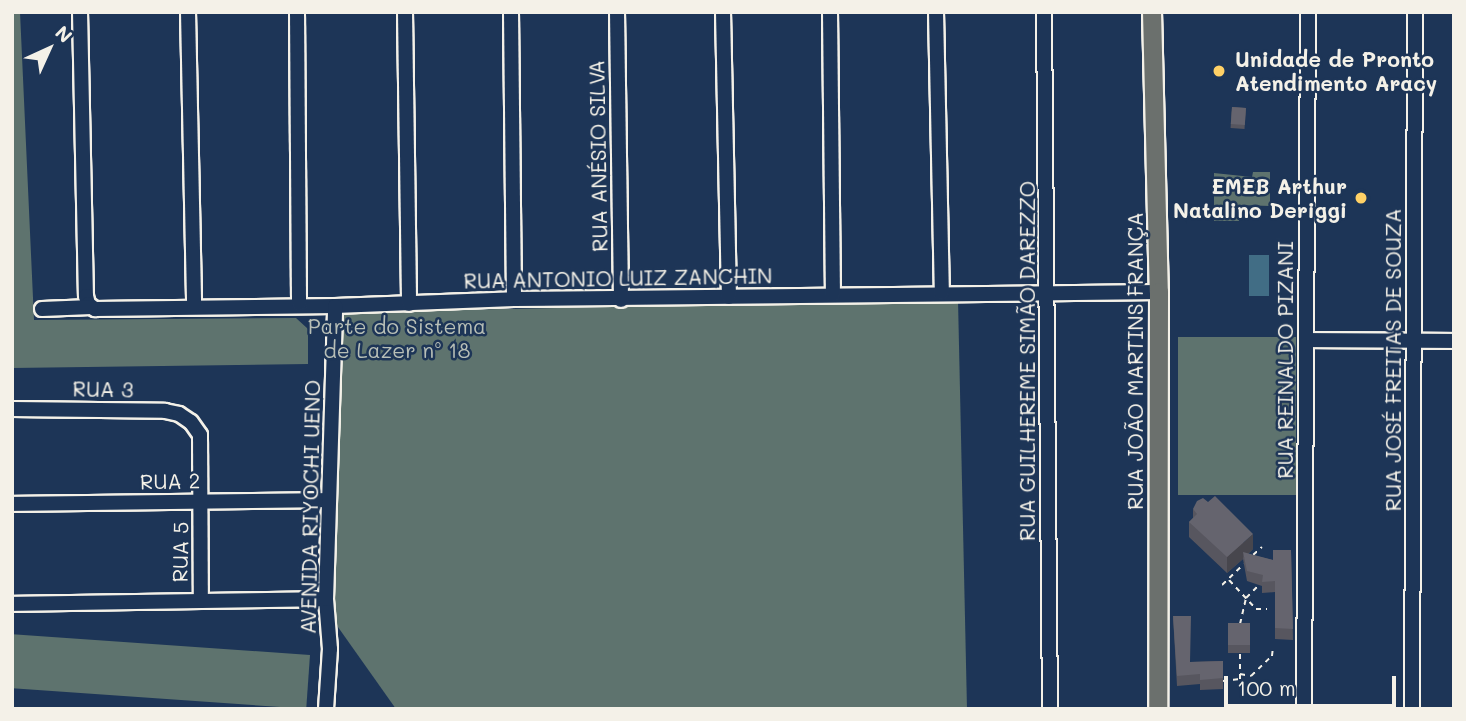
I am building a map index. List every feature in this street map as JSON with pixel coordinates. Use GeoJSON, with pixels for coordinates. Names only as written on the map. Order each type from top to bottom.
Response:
{"type":"FeatureCollection","features":[{"type":"Feature","properties":{"kind":"main road","name":"RUA JOÃO MARTINS FRANÇA"},"geometry":{"type":"LineString","coordinates":[[1152,12],[1159,292],[1158,709]]}},
{"type":"Feature","properties":{"kind":"street"},"geometry":{"type":"LineString","coordinates":[[80,12],[88,302]]}},
{"type":"Feature","properties":{"kind":"street"},"geometry":{"type":"LineString","coordinates":[[188,12],[194,306]]}},
{"type":"Feature","properties":{"kind":"street"},"geometry":{"type":"LineString","coordinates":[[297,12],[299,304]]}},
{"type":"Feature","properties":{"kind":"street"},"geometry":{"type":"LineString","coordinates":[[405,12],[409,304]]}},
{"type":"Feature","properties":{"kind":"street"},"geometry":{"type":"LineString","coordinates":[[511,12],[514,299]]}},
{"type":"Feature","properties":{"kind":"street","name":"RUA ANÉSIO SILVA"},"geometry":{"type":"LineString","coordinates":[[617,12],[621,300]]}},
{"type":"Feature","properties":{"kind":"street"},"geometry":{"type":"LineString","coordinates":[[723,12],[729,297]]}},
{"type":"Feature","properties":{"kind":"street"},"geometry":{"type":"LineString","coordinates":[[830,12],[833,295]]}},
{"type":"Feature","properties":{"kind":"street"},"geometry":{"type":"LineString","coordinates":[[936,12],[942,293]]}},
{"type":"Feature","properties":{"kind":"street","name":"RUA GUILHEREME SIMÃO DAREZZO"},"geometry":{"type":"LineString","coordinates":[[1044,12],[1050,709]]}},
{"type":"Feature","properties":{"kind":"street","name":"RUA REINALDO PIZANI"},"geometry":{"type":"LineString","coordinates":[[1304,709],[1308,12]]}},
{"type":"Feature","properties":{"kind":"street","name":"RUA JOSÉ FREITAS DE SOUZA"},"geometry":{"type":"LineString","coordinates":[[1412,709],[1415,12]]}},
{"type":"Feature","properties":{"kind":"street","name":"RUA ANTONIO LUIZ ZANCHIN"},"geometry":{"type":"LineString","coordinates":[[42,309],[88,302],[194,306],[335,306],[514,299],[621,300],[942,293],[1159,292]]}},
{"type":"Feature","properties":{"kind":"street","name":"AVENIDA RIYOCHI UENO"},"geometry":{"type":"LineString","coordinates":[[326,709],[330,649],[326,599],[328,500],[335,306]]}},
{"type":"Feature","properties":{"kind":"street"},"geometry":{"type":"LineString","coordinates":[[1307,340],[1454,341]]}},
{"type":"Feature","properties":{"kind":"street","name":"RUA 3"},"geometry":{"type":"LineString","coordinates":[[12,409],[165,411],[179,414],[191,422]]}},
{"type":"Feature","properties":{"kind":"street","name":"RUA 5"},"geometry":{"type":"LineString","coordinates":[[191,422],[200,435],[201,601]]}},
{"type":"Feature","properties":{"kind":"street","name":"RUA 2"},"geometry":{"type":"LineString","coordinates":[[12,504],[328,500]]}},
{"type":"Feature","properties":{"kind":"street"},"geometry":{"type":"LineString","coordinates":[[12,604],[326,599]]}},
{"type":"Feature","properties":{"kind":"path"},"geometry":{"type":"LineString","coordinates":[[1223,585],[1262,547]]}},
{"type":"Feature","properties":{"kind":"path"},"geometry":{"type":"LineString","coordinates":[[1228,579],[1256,609],[1266,609]]}},
{"type":"Feature","properties":{"kind":"path"},"geometry":{"type":"LineString","coordinates":[[1239,632],[1246,598],[1259,585]]}},
{"type":"Feature","properties":{"kind":"path"},"geometry":{"type":"LineString","coordinates":[[1240,674],[1251,676],[1272,656],[1273,647]]}},
{"type":"Feature","properties":{"kind":"path"},"geometry":{"type":"LineString","coordinates":[[1223,681],[1240,678],[1240,653]]}},
{"type":"Feature","properties":{"kind":"green space","name":"Parte do Sistema de Lazer nº 18"},"geometry":{"type":"Polygon","coordinates":[[[12,12],[20,12],[34,320],[296,318],[308,329],[308,364],[12,368],[12,12]]]}},
{"type":"Feature","properties":{"kind":"green space"},"geometry":{"type":"Polygon","coordinates":[[[1253,172],[1270,172],[1270,206],[1239,205],[1239,221],[1214,221],[1214,173],[1252,177],[1253,172]]]}},
{"type":"Feature","properties":{"kind":"green space"},"geometry":{"type":"Polygon","coordinates":[[[958,300],[967,709],[396,709],[333,620],[335,322],[343,315],[351,312],[958,300]]]}},
{"type":"Feature","properties":{"kind":"green space"},"geometry":{"type":"Polygon","coordinates":[[[1178,337],[1296,337],[1296,495],[1178,495],[1178,337]]]}},
{"type":"Feature","properties":{"kind":"green space"},"geometry":{"type":"Polygon","coordinates":[[[13,634],[310,655],[306,709],[12,688],[13,634]]]}},
{"type":"Feature","properties":{"kind":"water"},"geometry":{"type":"Polygon","coordinates":[[[1249,255],[1269,255],[1269,296],[1249,296],[1249,255]]]}},
{"type":"Feature","properties":{"kind":"building"},"geometry":{"type":"Polygon","coordinates":[[[1232,107],[1246,108],[1245,125],[1231,124],[1232,107]]]}},
{"type":"Feature","properties":{"kind":"building"},"geometry":{"type":"Polygon","coordinates":[[[1215,496],[1253,534],[1227,557],[1189,522],[1197,514],[1193,509],[1197,501],[1203,498],[1208,502],[1215,496]]]}},
{"type":"Feature","properties":{"kind":"building"},"geometry":{"type":"Polygon","coordinates":[[[1273,550],[1291,550],[1293,629],[1275,628],[1275,581],[1262,582],[1263,575],[1247,571],[1243,552],[1273,560],[1273,550]]]}},
{"type":"Feature","properties":{"kind":"building"},"geometry":{"type":"Polygon","coordinates":[[[1173,616],[1191,616],[1190,662],[1223,661],[1223,678],[1200,680],[1200,674],[1177,676],[1173,616]]]}},
{"type":"Feature","properties":{"kind":"building"},"geometry":{"type":"Polygon","coordinates":[[[1228,623],[1250,623],[1250,645],[1228,645],[1228,623]]]}},
{"type":"Feature","properties":{"kind":"place","name":"Unidade de Pronto Atendimento Aracy"},"geometry":{"type":"Point","coordinates":[1219,71]}},
{"type":"Feature","properties":{"kind":"place","name":"EMEB Arthur Natalino Deriggi"},"geometry":{"type":"Point","coordinates":[1361,198]}}]}
